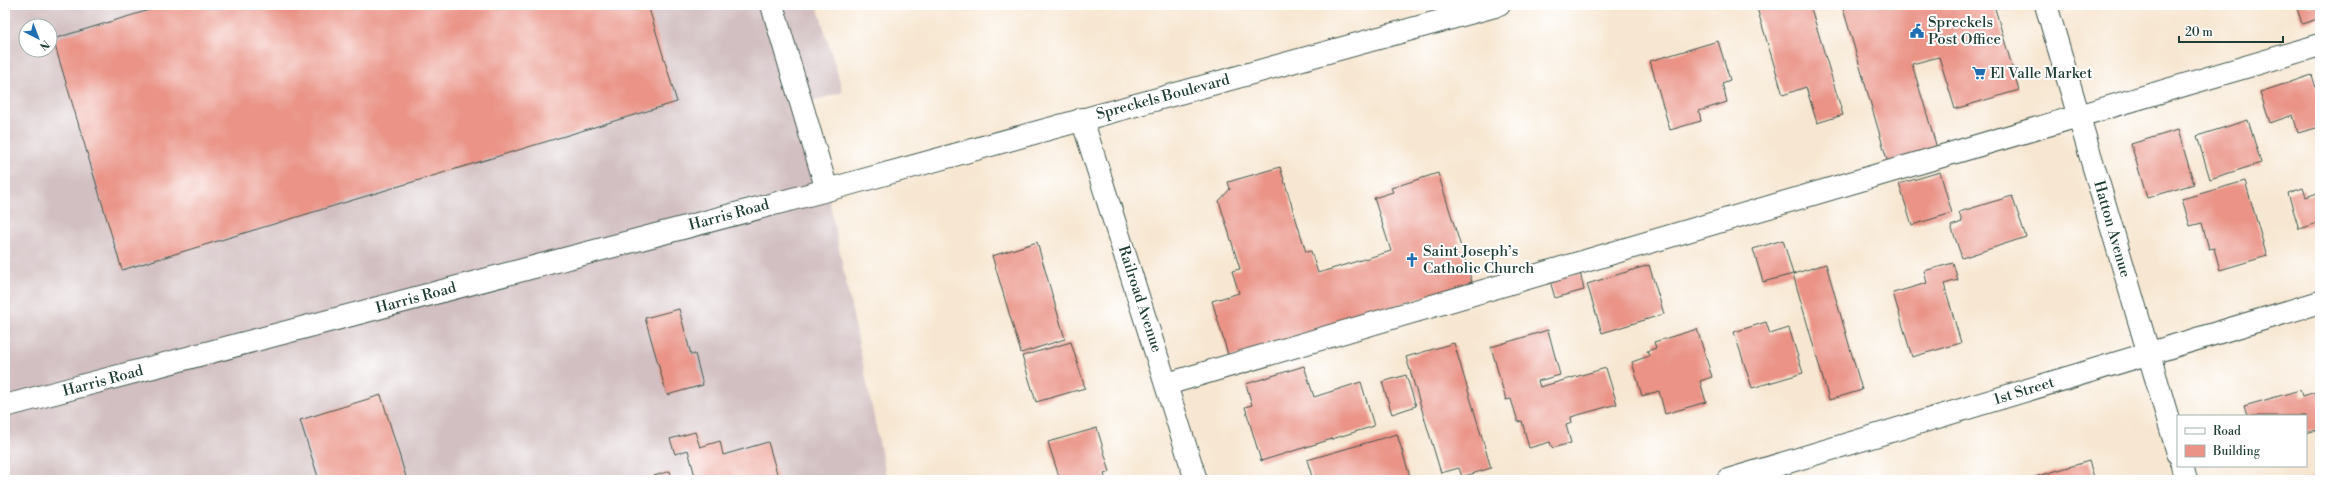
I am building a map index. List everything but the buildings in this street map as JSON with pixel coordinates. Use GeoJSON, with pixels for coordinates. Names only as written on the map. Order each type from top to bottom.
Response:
{"type":"FeatureCollection","features":[{"type":"Feature","properties":{"kind":"street"},"geometry":{"type":"LineString","coordinates":[[772,5],[827,190]]}},
{"type":"Feature","properties":{"kind":"street","name":"Spreckels Boulevard"},"geometry":{"type":"LineString","coordinates":[[827,190],[1499,5]]}},
{"type":"Feature","properties":{"kind":"street","name":"Hatton Avenue"},"geometry":{"type":"LineString","coordinates":[[2046,5],[2177,450]]}},
{"type":"Feature","properties":{"kind":"street"},"geometry":{"type":"LineString","coordinates":[[1167,384],[2320,45]]}},
{"type":"Feature","properties":{"kind":"street","name":"Railroad Avenue"},"geometry":{"type":"LineString","coordinates":[[1082,119],[1167,384],[1196,480]]}},
{"type":"Feature","properties":{"kind":"street","name":"Harris Road"},"geometry":{"type":"LineString","coordinates":[[5,406],[827,190]]}},
{"type":"Feature","properties":{"kind":"street","name":"1st Street"},"geometry":{"type":"LineString","coordinates":[[1728,480],[2320,302]]}},
{"type":"Feature","properties":{"kind":"street"},"geometry":{"type":"LineString","coordinates":[[2182,467],[2186,480]]}},
{"type":"Feature","properties":{"kind":"shaded area"},"geometry":{"type":"Polygon","coordinates":[[[5,5],[817,5],[843,92],[801,104],[827,190],[887,480],[5,480],[5,5]]]}},
{"type":"Feature","properties":{"kind":"place","name":"Spreckels Post Office"},"geometry":{"type":"Point","coordinates":[1917,31]}},
{"type":"Feature","properties":{"kind":"place","name":"El Valle Market"},"geometry":{"type":"Point","coordinates":[1979,73]}},
{"type":"Feature","properties":{"kind":"place","name":"Saint Joseph’s Catholic Church"},"geometry":{"type":"Point","coordinates":[1412,260]}}]}
